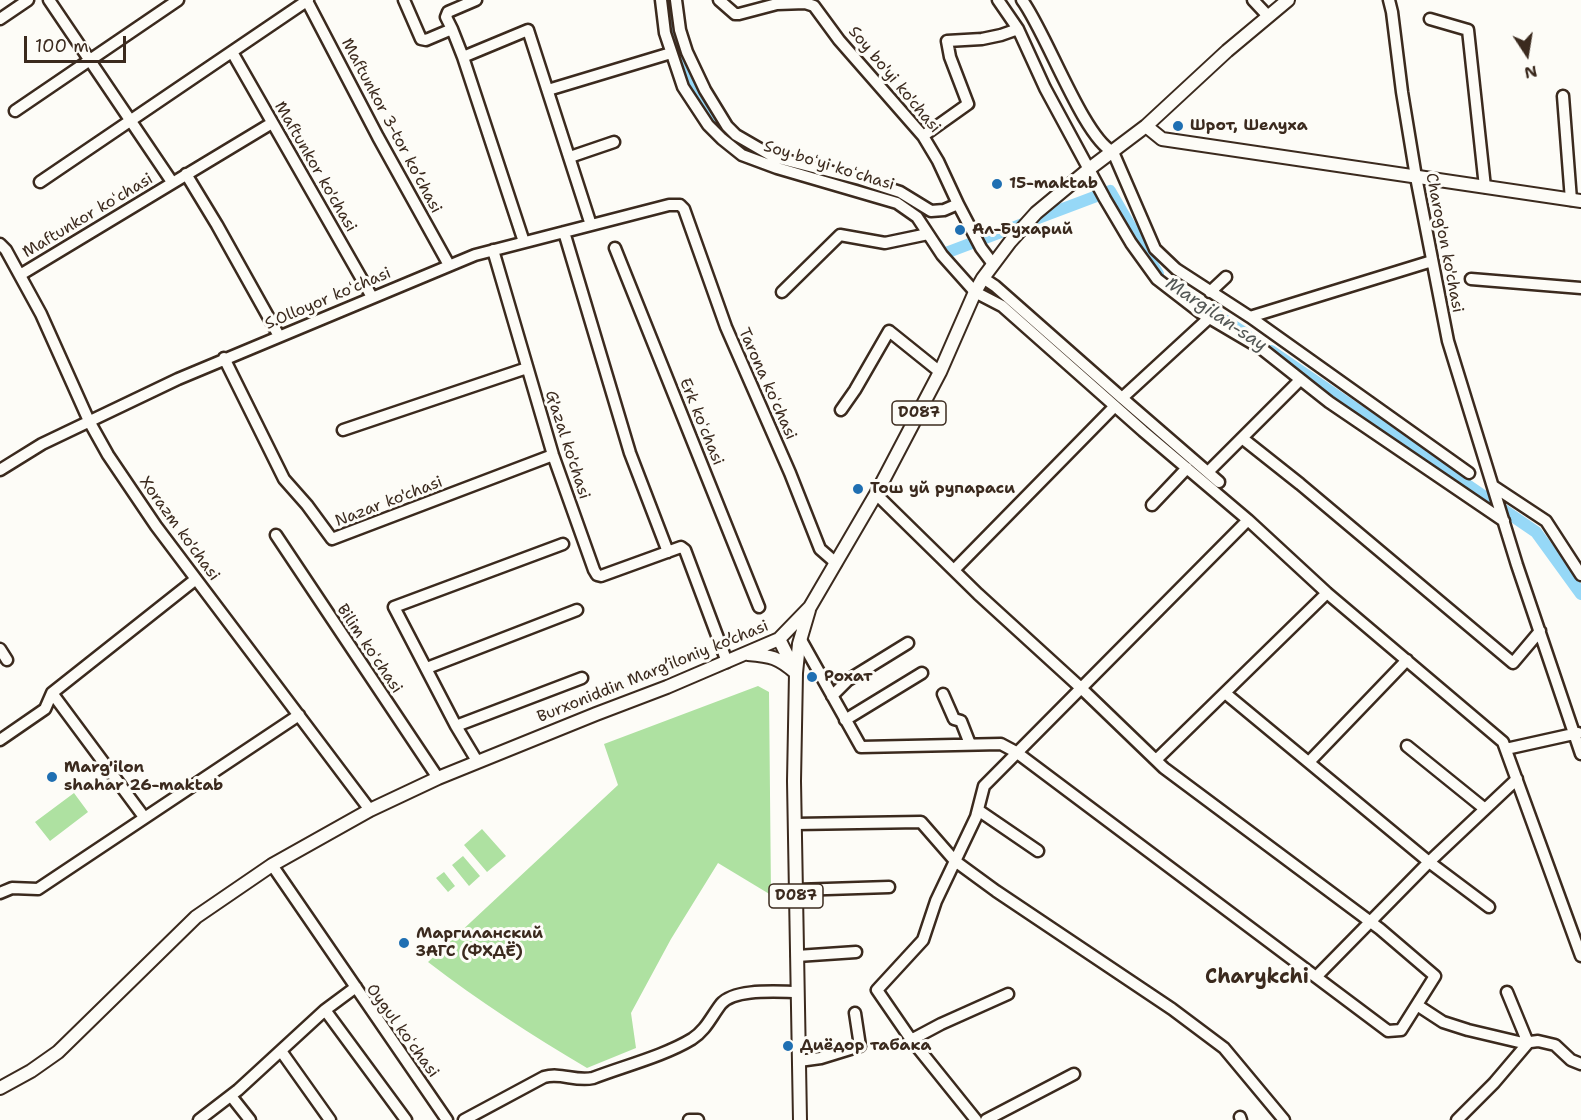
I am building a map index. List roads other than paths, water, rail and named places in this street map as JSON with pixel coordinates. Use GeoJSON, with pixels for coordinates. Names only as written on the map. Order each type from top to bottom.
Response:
{"type":"FeatureCollection","features":[{"type":"Feature","properties":{"kind":"main road","name":"Burxoniddin Marg’iloniy ko’chasi"},"geometry":{"type":"LineString","coordinates":[[0,1088],[31,1071],[58,1052],[196,917],[272,865],[369,810],[438,778],[747,654],[779,639],[810,607],[876,494],[940,372],[975,292],[993,264],[1036,213],[1146,126],[1227,51],[1288,0]]}},
{"type":"Feature","properties":{"kind":"main road"},"geometry":{"type":"LineString","coordinates":[[1146,126],[1162,139],[1576,200]]}},
{"type":"Feature","properties":{"kind":"main road","name":"D087"},"geometry":{"type":"LineString","coordinates":[[800,1120],[795,824],[796,673],[801,640],[810,607]]}},
{"type":"Feature","properties":{"kind":"main road","name":"D087"},"geometry":{"type":"LineString","coordinates":[[779,639],[796,673]]}},
{"type":"Feature","properties":{"kind":"main road"},"geometry":{"type":"LineString","coordinates":[[747,654],[772,656],[783,661],[796,673]]}},
{"type":"Feature","properties":{"kind":"street"},"geometry":{"type":"LineString","coordinates":[[0,19],[28,0]]}},
{"type":"Feature","properties":{"kind":"street","name":"Maftunkor koʻchasi"},"geometry":{"type":"LineString","coordinates":[[49,0],[172,182]]}},
{"type":"Feature","properties":{"kind":"street"},"geometry":{"type":"LineString","coordinates":[[15,111],[178,0]]}},
{"type":"Feature","properties":{"kind":"street"},"geometry":{"type":"LineString","coordinates":[[404,0],[421,39],[426,40],[452,29]]}},
{"type":"Feature","properties":{"kind":"street"},"geometry":{"type":"LineString","coordinates":[[476,0],[448,12],[446,17],[463,57],[524,243]]}},
{"type":"Feature","properties":{"kind":"street","name":"Soy boʻyi koʻchasi"},"geometry":{"type":"LineString","coordinates":[[661,0],[665,33],[683,87],[708,125],[742,155],[777,168],[897,203],[916,218],[942,255],[975,292]]}},
{"type":"Feature","properties":{"kind":"street","name":"Soy boʻyi koʻchasi"},"geometry":{"type":"LineString","coordinates":[[676,0],[680,30],[687,52],[705,90],[736,135],[774,156],[900,192],[931,211],[944,210],[958,204]]}},
{"type":"Feature","properties":{"kind":"street","name":"Soy bo'yi ko'chasi"},"geometry":{"type":"LineString","coordinates":[[719,0],[735,14],[777,4],[805,3],[814,6],[839,40],[923,136],[932,149],[958,204]]}},
{"type":"Feature","properties":{"kind":"street"},"geometry":{"type":"LineString","coordinates":[[998,0],[1018,29],[1045,88],[1131,243],[1157,279],[1209,318],[1262,350],[1329,402],[1504,521]]}},
{"type":"Feature","properties":{"kind":"street"},"geometry":{"type":"LineString","coordinates":[[1022,0],[1087,122],[1100,142],[1113,152],[1155,249],[1176,269],[1250,317],[1469,473]]}},
{"type":"Feature","properties":{"kind":"street"},"geometry":{"type":"LineString","coordinates":[[1253,0],[1268,16]]}},
{"type":"Feature","properties":{"kind":"street","name":"Charog'on ko'chasi"},"geometry":{"type":"LineString","coordinates":[[1389,0],[1416,177],[1448,341],[1540,632],[1578,733],[1581,754]]}},
{"type":"Feature","properties":{"kind":"street"},"geometry":{"type":"LineString","coordinates":[[40,182],[308,1]]}},
{"type":"Feature","properties":{"kind":"street","name":"Maftunkor 3-tor koʼchasi"},"geometry":{"type":"LineString","coordinates":[[308,1],[449,265]]}},
{"type":"Feature","properties":{"kind":"street"},"geometry":{"type":"LineString","coordinates":[[1430,19],[1468,30],[1485,187]]}},
{"type":"Feature","properties":{"kind":"street"},"geometry":{"type":"LineString","coordinates":[[923,136],[968,104],[950,57],[947,41],[982,39],[1018,29]]}},
{"type":"Feature","properties":{"kind":"street"},"geometry":{"type":"LineString","coordinates":[[463,57],[528,30],[591,225]]}},
{"type":"Feature","properties":{"kind":"street","name":"Maftunkor ko'chasi"},"geometry":{"type":"LineString","coordinates":[[232,52],[372,297]]}},
{"type":"Feature","properties":{"kind":"street"},"geometry":{"type":"LineString","coordinates":[[548,90],[671,52]]}},
{"type":"Feature","properties":{"kind":"street"},"geometry":{"type":"LineString","coordinates":[[1563,96],[1576,200]]}},
{"type":"Feature","properties":{"kind":"street","name":"Maftunkor koʻchasi"},"geometry":{"type":"LineString","coordinates":[[20,275],[272,123]]}},
{"type":"Feature","properties":{"kind":"street"},"geometry":{"type":"LineString","coordinates":[[570,157],[614,142]]}},
{"type":"Feature","properties":{"kind":"street"},"geometry":{"type":"LineString","coordinates":[[186,174],[279,336]]}},
{"type":"Feature","properties":{"kind":"street"},"geometry":{"type":"LineString","coordinates":[[958,204],[981,248],[993,264]]}},
{"type":"Feature","properties":{"kind":"street","name":"S.Olloyor koʻchasi"},"geometry":{"type":"LineString","coordinates":[[0,470],[42,444],[88,421],[224,358],[475,255],[669,205],[680,205],[684,209]]}},
{"type":"Feature","properties":{"kind":"street","name":"Tarona koʻchasi"},"geometry":{"type":"LineString","coordinates":[[684,209],[726,327],[790,473],[820,549],[836,563]]}},
{"type":"Feature","properties":{"kind":"street"},"geometry":{"type":"LineString","coordinates":[[564,232],[630,453],[668,552],[681,547],[688,554],[727,662]]}},
{"type":"Feature","properties":{"kind":"street"},"geometry":{"type":"LineString","coordinates":[[782,292],[840,235],[885,243],[928,234]]}},
{"type":"Feature","properties":{"kind":"street","name":"Xorazm ko'chasi"},"geometry":{"type":"LineString","coordinates":[[0,244],[6,250],[41,314],[88,421],[119,471],[196,579],[369,810]]}},
{"type":"Feature","properties":{"kind":"street","name":"Erk koʻchasi"},"geometry":{"type":"LineString","coordinates":[[615,248],[759,607]]}},
{"type":"Feature","properties":{"kind":"street","name":"G'azal ko'chasi"},"geometry":{"type":"LineString","coordinates":[[493,250],[554,455],[597,575],[607,574],[668,552]]}},
{"type":"Feature","properties":{"kind":"street"},"geometry":{"type":"LineString","coordinates":[[1250,317],[1432,261]]}},
{"type":"Feature","properties":{"kind":"street"},"geometry":{"type":"LineString","coordinates":[[1210,292],[1226,277]]}},
{"type":"Feature","properties":{"kind":"street"},"geometry":{"type":"LineString","coordinates":[[983,278],[995,286],[1187,468],[1248,520],[1327,593],[1503,742],[1581,956]]}},
{"type":"Feature","properties":{"kind":"street"},"geometry":{"type":"LineString","coordinates":[[1472,279],[1581,288]]}},
{"type":"Feature","properties":{"kind":"street"},"geometry":{"type":"LineString","coordinates":[[975,292],[1002,306],[1219,482]]}},
{"type":"Feature","properties":{"kind":"street"},"geometry":{"type":"LineString","coordinates":[[954,570],[1118,402],[1209,318]]}},
{"type":"Feature","properties":{"kind":"street"},"geometry":{"type":"LineString","coordinates":[[841,410],[889,331],[940,372]]}},
{"type":"Feature","properties":{"kind":"street","name":"Nazar ko'chasi"},"geometry":{"type":"LineString","coordinates":[[224,358],[284,479],[332,539],[554,455]]}},
{"type":"Feature","properties":{"kind":"street"},"geometry":{"type":"LineString","coordinates":[[343,430],[527,368]]}},
{"type":"Feature","properties":{"kind":"street"},"geometry":{"type":"LineString","coordinates":[[1208,472],[1300,380]]}},
{"type":"Feature","properties":{"kind":"street"},"geometry":{"type":"LineString","coordinates":[[1242,438],[1513,663],[1540,632]]}},
{"type":"Feature","properties":{"kind":"street"},"geometry":{"type":"LineString","coordinates":[[1152,505],[1187,468]]}},
{"type":"Feature","properties":{"kind":"street"},"geometry":{"type":"LineString","coordinates":[[1493,486],[1546,521],[1581,575]]}},
{"type":"Feature","properties":{"kind":"street"},"geometry":{"type":"LineString","coordinates":[[801,640],[859,745],[863,747],[1001,744],[1016,752],[1388,1031],[1401,1030],[1435,976],[1370,921],[1164,768],[978,594],[876,494]]}},
{"type":"Feature","properties":{"kind":"street"},"geometry":{"type":"LineString","coordinates":[[976,1120],[911,1040],[877,990],[923,940],[936,901],[978,810],[984,786],[1248,520]]}},
{"type":"Feature","properties":{"kind":"street","name":"Bilim koʻchasi"},"geometry":{"type":"LineString","coordinates":[[276,536],[438,778]]}},
{"type":"Feature","properties":{"kind":"street"},"geometry":{"type":"LineString","coordinates":[[477,761],[456,726],[394,607],[563,544]]}},
{"type":"Feature","properties":{"kind":"street"},"geometry":{"type":"LineString","coordinates":[[0,740],[45,709],[52,693],[196,579]]}},
{"type":"Feature","properties":{"kind":"street"},"geometry":{"type":"LineString","coordinates":[[1156,760],[1327,593]]}},
{"type":"Feature","properties":{"kind":"street"},"geometry":{"type":"LineString","coordinates":[[427,668],[576,610]]}},
{"type":"Feature","properties":{"kind":"street"},"geometry":{"type":"LineString","coordinates":[[832,696],[848,680],[908,643]]}},
{"type":"Feature","properties":{"kind":"street"},"geometry":{"type":"LineString","coordinates":[[0,649],[8,660]]}},
{"type":"Feature","properties":{"kind":"street"},"geometry":{"type":"LineString","coordinates":[[1309,762],[1407,660]]}},
{"type":"Feature","properties":{"kind":"street"},"geometry":{"type":"LineString","coordinates":[[845,720],[922,673]]}},
{"type":"Feature","properties":{"kind":"street"},"geometry":{"type":"LineString","coordinates":[[456,726],[582,678]]}},
{"type":"Feature","properties":{"kind":"street"},"geometry":{"type":"LineString","coordinates":[[52,693],[144,817]]}},
{"type":"Feature","properties":{"kind":"street"},"geometry":{"type":"LineString","coordinates":[[1225,693],[1429,862],[1489,907]]}},
{"type":"Feature","properties":{"kind":"street"},"geometry":{"type":"LineString","coordinates":[[943,694],[954,719],[960,721],[970,744]]}},
{"type":"Feature","properties":{"kind":"street"},"geometry":{"type":"LineString","coordinates":[[0,893],[12,888],[38,889],[299,715]]}},
{"type":"Feature","properties":{"kind":"street"},"geometry":{"type":"LineString","coordinates":[[1506,749],[1578,733]]}},
{"type":"Feature","properties":{"kind":"street"},"geometry":{"type":"LineString","coordinates":[[1407,746],[1485,809]]}},
{"type":"Feature","properties":{"kind":"street"},"geometry":{"type":"LineString","coordinates":[[1316,977],[1429,862],[1516,779]]}},
{"type":"Feature","properties":{"kind":"street"},"geometry":{"type":"LineString","coordinates":[[978,810],[1038,851]]}},
{"type":"Feature","properties":{"kind":"street"},"geometry":{"type":"LineString","coordinates":[[795,824],[921,822],[955,861],[1172,1009],[1224,1048],[1284,1120]]}},
{"type":"Feature","properties":{"kind":"street"},"geometry":{"type":"LineString","coordinates":[[272,865],[356,987]]}},
{"type":"Feature","properties":{"kind":"street"},"geometry":{"type":"LineString","coordinates":[[796,890],[889,887]]}},
{"type":"Feature","properties":{"kind":"street"},"geometry":{"type":"LineString","coordinates":[[797,956],[856,952]]}},
{"type":"Feature","properties":{"kind":"street","name":"Oygul koʻchasi"},"geometry":{"type":"LineString","coordinates":[[199,1120],[231,1096],[325,1010],[356,987],[447,1120]]}},
{"type":"Feature","properties":{"kind":"street"},"geometry":{"type":"LineString","coordinates":[[464,1120],[544,1077],[558,1075],[577,1080],[593,1078],[685,1043],[701,1033],[721,1004],[731,997],[744,994],[797,992]]}},
{"type":"Feature","properties":{"kind":"street"},"geometry":{"type":"LineString","coordinates":[[1507,992],[1527,1042]]}},
{"type":"Feature","properties":{"kind":"street"},"geometry":{"type":"LineString","coordinates":[[911,1040],[1008,994]]}},
{"type":"Feature","properties":{"kind":"street"},"geometry":{"type":"LineString","coordinates":[[1417,1005],[1443,1022],[1489,1035],[1555,1045],[1571,1060],[1581,1064]]}},
{"type":"Feature","properties":{"kind":"street"},"geometry":{"type":"LineString","coordinates":[[325,1010],[406,1120]]}},
{"type":"Feature","properties":{"kind":"street"},"geometry":{"type":"LineString","coordinates":[[799,1061],[821,1058],[860,1046],[855,1012]]}},
{"type":"Feature","properties":{"kind":"street"},"geometry":{"type":"LineString","coordinates":[[1457,1120],[1494,1083],[1527,1042]]}},
{"type":"Feature","properties":{"kind":"street"},"geometry":{"type":"LineString","coordinates":[[281,1051],[330,1120]]}},
{"type":"Feature","properties":{"kind":"street"},"geometry":{"type":"LineString","coordinates":[[986,1120],[1074,1074]]}},
{"type":"Feature","properties":{"kind":"street"},"geometry":{"type":"LineString","coordinates":[[231,1096],[250,1120]]}},
{"type":"Feature","properties":{"kind":"street"},"geometry":{"type":"LineString","coordinates":[[690,1120],[698,1120]]}},
{"type":"Feature","properties":{"kind":"waterway","name":"Margilan-say"},"geometry":{"type":"LineString","coordinates":[[670,0],[675,33],[697,88],[719,124],[754,156],[764,159]]}},
{"type":"Feature","properties":{"kind":"waterway","name":"Margilan-say"},"geometry":{"type":"LineString","coordinates":[[937,244],[943,254],[1110,191],[1158,274]]}},
{"type":"Feature","properties":{"kind":"waterway","name":"Margilan-say"},"geometry":{"type":"LineString","coordinates":[[1175,288],[1246,334]]}},
{"type":"Feature","properties":{"kind":"waterway","name":"Margilan-say"},"geometry":{"type":"LineString","coordinates":[[1271,351],[1536,532],[1581,594]]}},
{"type":"Feature","properties":{"kind":"place","name":"Шрот, Шелуха"},"geometry":{"type":"Point","coordinates":[1178,126]}},
{"type":"Feature","properties":{"kind":"place","name":"15-maktab"},"geometry":{"type":"Point","coordinates":[997,184]}},
{"type":"Feature","properties":{"kind":"place","name":"Ал-Бухарий"},"geometry":{"type":"Point","coordinates":[960,230]}},
{"type":"Feature","properties":{"kind":"place","name":"Тош уй рупараси"},"geometry":{"type":"Point","coordinates":[858,489]}},
{"type":"Feature","properties":{"kind":"place","name":"Рохат"},"geometry":{"type":"Point","coordinates":[812,677]}},
{"type":"Feature","properties":{"kind":"place","name":"Marg'ilon shahar 26-maktab"},"geometry":{"type":"Point","coordinates":[52,777]}},
{"type":"Feature","properties":{"kind":"place","name":"Маргиланский ЗАГС (ФХДЁ)"},"geometry":{"type":"Point","coordinates":[404,943]}},
{"type":"Feature","properties":{"kind":"place","name":"Диёдор табака"},"geometry":{"type":"Point","coordinates":[788,1046]}},
{"type":"Feature","properties":{"kind":"district","name":"Charykchi"},"geometry":{"type":"Point","coordinates":[1257,978]}}]}
